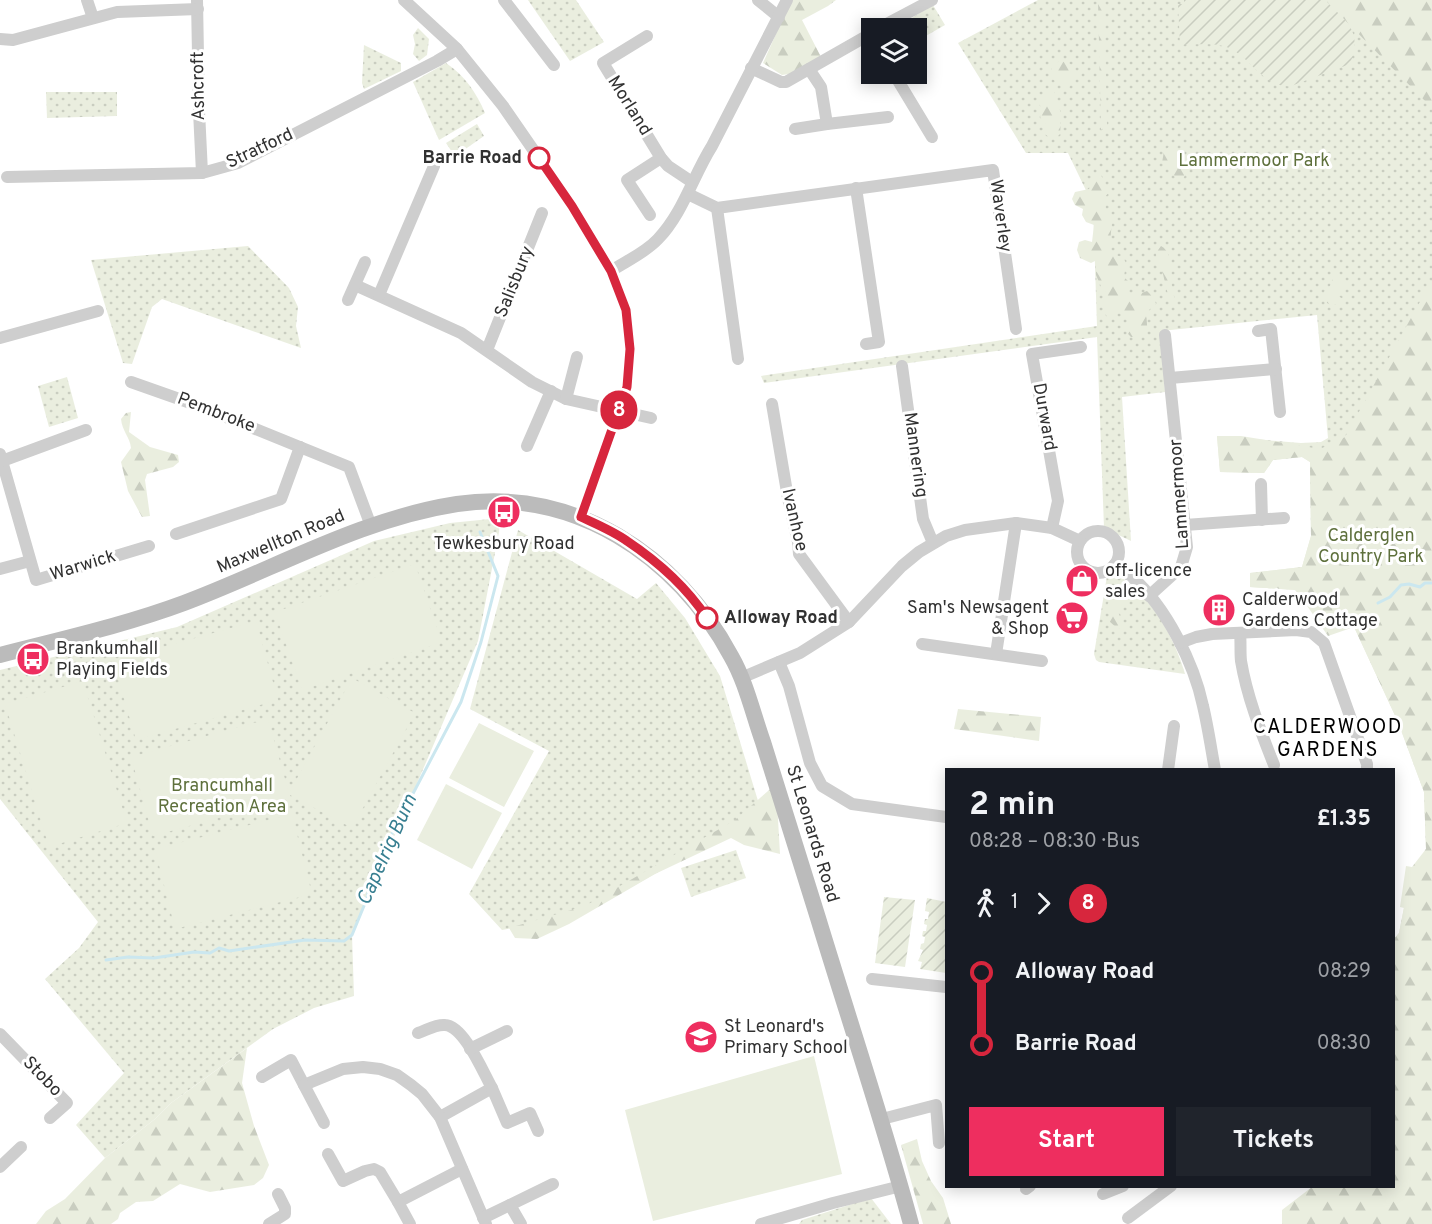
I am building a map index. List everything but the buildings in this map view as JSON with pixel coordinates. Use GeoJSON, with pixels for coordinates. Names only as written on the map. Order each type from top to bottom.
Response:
{"type":"FeatureCollection","features":[{"type":"Feature","properties":{"kind":"street"},"geometry":{"type":"LineString","coordinates":[[87,0],[93,18]]}},
{"type":"Feature","properties":{"kind":"street"},"geometry":{"type":"LineString","coordinates":[[404,0],[457,49],[509,115],[572,206],[611,271],[626,310],[630,349],[627,387],[581,517]]}},
{"type":"Feature","properties":{"kind":"street"},"geometry":{"type":"LineString","coordinates":[[504,0],[554,64]]}},
{"type":"Feature","properties":{"kind":"street"},"geometry":{"type":"LineString","coordinates":[[758,0],[779,17]]}},
{"type":"Feature","properties":{"kind":"street"},"geometry":{"type":"LineString","coordinates":[[611,271],[657,241],[690,188],[787,0]]}},
{"type":"Feature","properties":{"kind":"street"},"geometry":{"type":"LineString","coordinates":[[900,18],[932,0]]}},
{"type":"Feature","properties":{"kind":"street"},"geometry":{"type":"LineString","coordinates":[[0,39],[13,40],[117,12],[197,4]]}},
{"type":"Feature","properties":{"kind":"street","name":"Ashcroft"},"geometry":{"type":"LineString","coordinates":[[197,4],[202,173]]}},
{"type":"Feature","properties":{"kind":"street","name":"Morland"},"geometry":{"type":"LineString","coordinates":[[647,36],[603,63],[661,158],[690,188]]}},
{"type":"Feature","properties":{"kind":"street"},"geometry":{"type":"LineString","coordinates":[[751,68],[781,82],[794,79],[861,40]]}},
{"type":"Feature","properties":{"kind":"street","name":"Stratford"},"geometry":{"type":"LineString","coordinates":[[8,177],[202,173],[238,163],[437,62],[457,49]]}},
{"type":"Feature","properties":{"kind":"street"},"geometry":{"type":"LineString","coordinates":[[809,69],[821,87],[827,124]]}},
{"type":"Feature","properties":{"kind":"street"},"geometry":{"type":"LineString","coordinates":[[900,84],[932,136]]}},
{"type":"Feature","properties":{"kind":"street"},"geometry":{"type":"LineString","coordinates":[[795,129],[888,117]]}},
{"type":"Feature","properties":{"kind":"street"},"geometry":{"type":"LineString","coordinates":[[650,214],[627,180],[661,158]]}},
{"type":"Feature","properties":{"kind":"street"},"geometry":{"type":"LineString","coordinates":[[379,295],[434,166]]}},
{"type":"Feature","properties":{"kind":"street","name":"Waverley"},"geometry":{"type":"LineString","coordinates":[[717,208],[993,170],[1016,329]]}},
{"type":"Feature","properties":{"kind":"street"},"geometry":{"type":"LineString","coordinates":[[690,188],[717,208],[738,359]]}},
{"type":"Feature","properties":{"kind":"street"},"geometry":{"type":"LineString","coordinates":[[856,188],[879,342],[866,344]]}},
{"type":"Feature","properties":{"kind":"street","name":"Salisbury"},"geometry":{"type":"LineString","coordinates":[[488,350],[542,213]]}},
{"type":"Feature","properties":{"kind":"street"},"geometry":{"type":"LineString","coordinates":[[348,300],[365,262]]}},
{"type":"Feature","properties":{"kind":"street"},"geometry":{"type":"LineString","coordinates":[[355,285],[461,333],[532,382],[566,399],[651,418]]}},
{"type":"Feature","properties":{"kind":"street"},"geometry":{"type":"LineString","coordinates":[[0,338],[98,311]]}},
{"type":"Feature","properties":{"kind":"street"},"geometry":{"type":"LineString","coordinates":[[1258,331],[1271,329],[1280,412]]}},
{"type":"Feature","properties":{"kind":"street","name":"Lammermoor"},"geometry":{"type":"LineString","coordinates":[[1149,596],[1181,567],[1186,547],[1165,334]]}},
{"type":"Feature","properties":{"kind":"street","name":"Durward"},"geometry":{"type":"LineString","coordinates":[[1052,528],[1058,501],[1032,354],[1081,347]]}},
{"type":"Feature","properties":{"kind":"street"},"geometry":{"type":"LineString","coordinates":[[566,399],[576,357]]}},
{"type":"Feature","properties":{"kind":"street","name":"Mannering"},"geometry":{"type":"LineString","coordinates":[[903,366],[923,519],[933,543]]}},
{"type":"Feature","properties":{"kind":"street"},"geometry":{"type":"LineString","coordinates":[[1170,378],[1276,369]]}},
{"type":"Feature","properties":{"kind":"street","name":"Pembroke"},"geometry":{"type":"LineString","coordinates":[[131,382],[199,406],[349,467],[371,526]]}},
{"type":"Feature","properties":{"kind":"street"},"geometry":{"type":"LineString","coordinates":[[527,446],[550,391]]}},
{"type":"Feature","properties":{"kind":"street","name":"Ivanhoe"},"geometry":{"type":"LineString","coordinates":[[772,404],[799,554],[849,622]]}},
{"type":"Feature","properties":{"kind":"street","name":"Warwick"},"geometry":{"type":"LineString","coordinates":[[86,430],[1,457],[36,580],[149,546]]}},
{"type":"Feature","properties":{"kind":"street"},"geometry":{"type":"LineString","coordinates":[[176,534],[281,499],[300,447]]}},
{"type":"Feature","properties":{"kind":"street"},"geometry":{"type":"LineString","coordinates":[[1261,484],[1262,520]]}},
{"type":"Feature","properties":{"kind":"street","name":"Maxwellton Road"},"geometry":{"type":"LineString","coordinates":[[0,655],[131,621],[181,604],[240,581],[333,539],[416,512],[460,504],[492,502],[546,508],[581,517]]}},
{"type":"Feature","properties":{"kind":"street","name":"St Leonards Road"},"geometry":{"type":"LineString","coordinates":[[581,517],[626,540],[665,571],[698,604],[733,659],[776,784],[882,1119],[911,1224]]}},
{"type":"Feature","properties":{"kind":"street"},"geometry":{"type":"LineString","coordinates":[[1185,525],[1284,518]]}},
{"type":"Feature","properties":{"kind":"street"},"geometry":{"type":"LineString","coordinates":[[996,654],[1016,523]]}},
{"type":"Feature","properties":{"kind":"street"},"geometry":{"type":"LineString","coordinates":[[741,678],[821,641],[849,622],[902,566],[933,543],[965,530],[1016,523],[1052,528],[1080,541]]}},
{"type":"Feature","properties":{"kind":"street"},"geometry":{"type":"LineString","coordinates":[[1106,532],[1118,547],[1119,553],[1114,565],[1103,572],[1083,567],[1077,555],[1080,541],[1088,533],[1106,532]]}},
{"type":"Feature","properties":{"kind":"street","name":"Warwick"},"geometry":{"type":"LineString","coordinates":[[0,569],[30,561]]}},
{"type":"Feature","properties":{"kind":"street"},"geometry":{"type":"LineString","coordinates":[[1114,565],[1133,578],[1149,596],[1165,617],[1189,660],[1203,705],[1215,768]]}},
{"type":"Feature","properties":{"kind":"street"},"geometry":{"type":"LineString","coordinates":[[1180,643],[1212,634],[1296,630],[1311,632],[1324,643],[1368,768]]}},
{"type":"Feature","properties":{"kind":"street"},"geometry":{"type":"LineString","coordinates":[[1240,633],[1241,660],[1246,684],[1274,765]]}},
{"type":"Feature","properties":{"kind":"street"},"geometry":{"type":"LineString","coordinates":[[922,644],[1042,661]]}},
{"type":"Feature","properties":{"kind":"street"},"geometry":{"type":"LineString","coordinates":[[779,662],[789,686],[810,763],[822,786],[852,804],[945,817]]}},
{"type":"Feature","properties":{"kind":"street"},"geometry":{"type":"LineString","coordinates":[[1168,768],[1174,726]]}},
{"type":"Feature","properties":{"kind":"street"},"geometry":{"type":"LineString","coordinates":[[872,979],[945,987]]}},
{"type":"Feature","properties":{"kind":"street"},"geometry":{"type":"LineString","coordinates":[[418,1033],[439,1025],[448,1025],[457,1030],[471,1049],[492,1088],[507,1123],[530,1113],[537,1131]]}},
{"type":"Feature","properties":{"kind":"street"},"geometry":{"type":"LineString","coordinates":[[471,1049],[507,1031]]}},
{"type":"Feature","properties":{"kind":"street","name":"Stobo"},"geometry":{"type":"LineString","coordinates":[[0,1034],[68,1103],[50,1118]]}},
{"type":"Feature","properties":{"kind":"street"},"geometry":{"type":"LineString","coordinates":[[262,1077],[291,1060],[324,1123]]}},
{"type":"Feature","properties":{"kind":"street"},"geometry":{"type":"LineString","coordinates":[[304,1085],[343,1069],[363,1067],[380,1069],[398,1075],[422,1094],[440,1117],[485,1221],[510,1205],[553,1184]]}},
{"type":"Feature","properties":{"kind":"street"},"geometry":{"type":"LineString","coordinates":[[440,1117],[492,1088]]}},
{"type":"Feature","properties":{"kind":"street"},"geometry":{"type":"LineString","coordinates":[[882,1119],[941,1106],[939,1143]]}},
{"type":"Feature","properties":{"kind":"street"},"geometry":{"type":"LineString","coordinates":[[1,1165],[21,1147]]}},
{"type":"Feature","properties":{"kind":"street"},"geometry":{"type":"LineString","coordinates":[[328,1154],[343,1181],[365,1170],[374,1169],[380,1172],[410,1224]]}},
{"type":"Feature","properties":{"kind":"street"},"geometry":{"type":"LineString","coordinates":[[398,1202],[462,1169]]}},
{"type":"Feature","properties":{"kind":"street"},"geometry":{"type":"LineString","coordinates":[[760,1224],[901,1186]]}},
{"type":"Feature","properties":{"kind":"street"},"geometry":{"type":"LineString","coordinates":[[1103,1194],[1118,1188]]}},
{"type":"Feature","properties":{"kind":"street"},"geometry":{"type":"LineString","coordinates":[[1128,1218],[1168,1188]]}},
{"type":"Feature","properties":{"kind":"street"},"geometry":{"type":"LineString","coordinates":[[269,1224],[286,1212],[278,1194]]}},
{"type":"Feature","properties":{"kind":"street"},"geometry":{"type":"LineString","coordinates":[[510,1205],[521,1224]]}},
{"type":"Feature","properties":{"kind":"green space"},"geometry":{"type":"Polygon","coordinates":[[[528,0],[576,0],[604,42],[570,61],[528,0]]]}},
{"type":"Feature","properties":{"kind":"green space"},"geometry":{"type":"Polygon","coordinates":[[[791,0],[836,0],[802,20],[821,57],[795,73],[782,75],[763,63],[791,0]]]}},
{"type":"Feature","properties":{"kind":"green space","name":"Lammermoor Park"},"geometry":{"type":"Polygon","coordinates":[[[1038,0],[1432,0],[1432,1224],[1395,1187],[1395,938],[1399,933],[1409,881],[1426,849],[1424,792],[1398,722],[1344,605],[1314,614],[1295,590],[1250,587],[1250,573],[1302,567],[1311,536],[1310,462],[1302,457],[1273,460],[1264,473],[1220,472],[1217,436],[1301,443],[1321,442],[1328,438],[1317,315],[1161,331],[1165,392],[1122,397],[1131,541],[1104,528],[1097,337],[764,383],[761,376],[1097,326],[1093,205],[1068,153],[1026,153],[958,43],[1038,0]]]}},
{"type":"Feature","properties":{"kind":"green space"},"geometry":{"type":"Polygon","coordinates":[[[1098,0],[1104,0],[1107,125],[1101,130],[1098,0]]]}},
{"type":"Feature","properties":{"kind":"green space"},"geometry":{"type":"Polygon","coordinates":[[[1184,0],[1325,0],[1346,21],[1354,35],[1354,52],[1350,64],[1291,86],[1272,82],[1241,55],[1223,46],[1180,45],[1178,4],[1184,4],[1184,0]]]}},
{"type":"Feature","properties":{"kind":"green space"},"geometry":{"type":"Polygon","coordinates":[[[1325,0],[1432,0],[1432,108],[1325,0]]]}},
{"type":"Feature","properties":{"kind":"green space"},"geometry":{"type":"Polygon","coordinates":[[[933,5],[945,25],[927,35],[927,18],[912,18],[933,5]]]}},
{"type":"Feature","properties":{"kind":"green space"},"geometry":{"type":"Polygon","coordinates":[[[418,28],[429,39],[427,55],[419,61],[413,54],[415,44],[413,35],[418,28]]]}},
{"type":"Feature","properties":{"kind":"green space"},"geometry":{"type":"Polygon","coordinates":[[[364,45],[401,63],[401,71],[364,89],[362,83],[364,45]]]}},
{"type":"Feature","properties":{"kind":"green space"},"geometry":{"type":"Polygon","coordinates":[[[1059,61],[1073,67],[1075,74],[1069,87],[1051,78],[1052,66],[1059,61]]]}},
{"type":"Feature","properties":{"kind":"green space"},"geometry":{"type":"Polygon","coordinates":[[[446,63],[469,85],[485,113],[439,140],[413,82],[446,63]]]}},
{"type":"Feature","properties":{"kind":"green space"},"geometry":{"type":"Polygon","coordinates":[[[1048,91],[1054,91],[1057,99],[1055,104],[1060,110],[1060,134],[1055,139],[1045,134],[1047,126],[1040,117],[1043,110],[1037,101],[1048,91]]]}},
{"type":"Feature","properties":{"kind":"green space"},"geometry":{"type":"Polygon","coordinates":[[[46,92],[117,92],[117,116],[47,118],[46,92]]]}},
{"type":"Feature","properties":{"kind":"green space"},"geometry":{"type":"Polygon","coordinates":[[[477,124],[484,136],[456,158],[446,143],[477,124]]]}},
{"type":"Feature","properties":{"kind":"green space"},"geometry":{"type":"Polygon","coordinates":[[[1169,147],[1178,152],[1181,157],[1179,167],[1186,173],[1183,179],[1176,180],[1172,170],[1166,168],[1162,163],[1164,151],[1169,147]]]}},
{"type":"Feature","properties":{"kind":"green space"},"geometry":{"type":"Polygon","coordinates":[[[1101,175],[1109,192],[1105,197],[1106,215],[1112,221],[1109,254],[1123,257],[1126,263],[1124,277],[1129,282],[1129,298],[1147,291],[1156,304],[1147,313],[1147,331],[1139,337],[1131,337],[1127,332],[1128,317],[1119,313],[1107,317],[1101,304],[1106,292],[1103,291],[1096,275],[1095,261],[1091,263],[1080,258],[1077,250],[1079,242],[1085,240],[1092,242],[1094,225],[1086,222],[1082,215],[1083,209],[1075,205],[1072,199],[1075,192],[1089,189],[1096,176],[1101,175]]]}},
{"type":"Feature","properties":{"kind":"green space"},"geometry":{"type":"Polygon","coordinates":[[[248,246],[289,288],[298,307],[296,326],[301,348],[162,299],[152,307],[132,364],[123,363],[91,260],[248,246]]]}},
{"type":"Feature","properties":{"kind":"green space"},"geometry":{"type":"Polygon","coordinates":[[[1161,246],[1168,254],[1171,265],[1175,300],[1171,307],[1163,274],[1157,261],[1156,253],[1161,246]]]}},
{"type":"Feature","properties":{"kind":"green space"},"geometry":{"type":"Polygon","coordinates":[[[1338,274],[1343,278],[1345,284],[1339,287],[1338,296],[1343,299],[1342,303],[1331,305],[1327,303],[1324,292],[1330,286],[1334,275],[1338,274]]]}},
{"type":"Feature","properties":{"kind":"green space","name":"Calderglen Country Park"},"geometry":{"type":"Polygon","coordinates":[[[1432,280],[1432,1224],[1282,1224],[1282,1210],[1311,1188],[1395,1188],[1395,938],[1399,933],[1404,908],[1400,907],[1406,866],[1412,867],[1426,849],[1424,792],[1398,722],[1354,627],[1328,636],[1296,590],[1250,587],[1250,573],[1302,567],[1311,536],[1310,462],[1302,457],[1273,460],[1264,473],[1220,472],[1217,436],[1241,436],[1320,449],[1345,437],[1432,280]]]}},
{"type":"Feature","properties":{"kind":"green space"},"geometry":{"type":"Polygon","coordinates":[[[67,377],[78,418],[49,427],[38,386],[67,377]]]}},
{"type":"Feature","properties":{"kind":"green space"},"geometry":{"type":"Polygon","coordinates":[[[131,412],[129,432],[150,447],[178,455],[179,462],[173,467],[147,474],[145,480],[150,516],[142,517],[128,491],[121,462],[131,448],[121,419],[126,413],[131,412]]]}},
{"type":"Feature","properties":{"kind":"green space","name":"Brancumhall Recreation Area"},"geometry":{"type":"Polygon","coordinates":[[[500,518],[478,641],[352,935],[354,996],[314,1008],[273,1029],[171,1103],[155,1119],[105,1158],[76,1125],[124,1073],[45,979],[79,948],[98,922],[0,799],[0,670],[177,627],[374,541],[450,523],[500,518]]]}},
{"type":"Feature","properties":{"kind":"green space"},"geometry":{"type":"Polygon","coordinates":[[[518,530],[637,599],[656,583],[685,618],[720,676],[762,814],[583,914],[502,930],[469,894],[549,751],[470,709],[518,530]]]}},
{"type":"Feature","properties":{"kind":"green space"},"geometry":{"type":"Polygon","coordinates":[[[415,564],[442,642],[302,690],[275,612],[415,564]]]}},
{"type":"Feature","properties":{"kind":"green space"},"geometry":{"type":"Polygon","coordinates":[[[1115,573],[1139,593],[1159,617],[1174,645],[1185,674],[1096,660],[1094,654],[1107,576],[1115,573]]]}},
{"type":"Feature","properties":{"kind":"green space"},"geometry":{"type":"Polygon","coordinates":[[[1112,595],[1117,595],[1121,601],[1122,609],[1118,612],[1124,625],[1118,629],[1109,621],[1110,616],[1106,608],[1112,595]]]}},
{"type":"Feature","properties":{"kind":"green space"},"geometry":{"type":"Polygon","coordinates":[[[256,621],[278,700],[136,740],[113,661],[256,621]]]}},
{"type":"Feature","properties":{"kind":"green space"},"geometry":{"type":"Polygon","coordinates":[[[352,678],[415,713],[352,828],[290,795],[290,798],[153,836],[131,757],[268,719],[289,793],[352,678]]]}},
{"type":"Feature","properties":{"kind":"green space"},"geometry":{"type":"Polygon","coordinates":[[[83,681],[127,823],[49,847],[5,704],[83,681]]]}},
{"type":"Feature","properties":{"kind":"green space"},"geometry":{"type":"Polygon","coordinates":[[[958,709],[1041,717],[1039,741],[954,729],[958,709]]]}},
{"type":"Feature","properties":{"kind":"green space"},"geometry":{"type":"Polygon","coordinates":[[[479,723],[534,751],[504,807],[449,778],[479,723]]]}},
{"type":"Feature","properties":{"kind":"green space"},"geometry":{"type":"Polygon","coordinates":[[[446,784],[502,813],[472,869],[417,840],[446,784]]]}},
{"type":"Feature","properties":{"kind":"green space"},"geometry":{"type":"Polygon","coordinates":[[[776,784],[780,854],[744,845],[731,838],[655,874],[569,924],[537,939],[515,938],[509,928],[585,906],[735,820],[776,784]]]}},
{"type":"Feature","properties":{"kind":"green space"},"geometry":{"type":"Polygon","coordinates":[[[292,814],[312,894],[175,929],[155,849],[292,814]]]}},
{"type":"Feature","properties":{"kind":"green space"},"geometry":{"type":"Polygon","coordinates":[[[736,850],[746,878],[691,897],[681,868],[736,850]]]}},
{"type":"Feature","properties":{"kind":"green space"},"geometry":{"type":"Polygon","coordinates":[[[884,897],[915,900],[905,967],[875,963],[884,897]]]}},
{"type":"Feature","properties":{"kind":"green space"},"geometry":{"type":"Polygon","coordinates":[[[927,898],[945,902],[945,973],[920,969],[922,962],[918,961],[923,950],[920,949],[925,937],[922,936],[923,931],[926,931],[927,925],[924,924],[929,912],[925,911],[927,898]]]}},
{"type":"Feature","properties":{"kind":"green space"},"geometry":{"type":"Polygon","coordinates":[[[247,1048],[242,1083],[254,1126],[269,1165],[263,1178],[254,1185],[210,1192],[180,1184],[153,1201],[136,1202],[120,1213],[118,1219],[111,1224],[36,1224],[46,1211],[65,1199],[105,1158],[155,1119],[171,1103],[247,1048]]]}},
{"type":"Feature","properties":{"kind":"green space"},"geometry":{"type":"Polygon","coordinates":[[[814,1056],[842,1174],[653,1221],[625,1110],[814,1056]]]}},
{"type":"Feature","properties":{"kind":"green space"},"geometry":{"type":"Polygon","coordinates":[[[917,1139],[922,1161],[931,1181],[943,1198],[951,1224],[923,1224],[901,1145],[917,1139]]]}},
{"type":"Feature","properties":{"kind":"green space"},"geometry":{"type":"Polygon","coordinates":[[[871,1198],[891,1224],[799,1224],[802,1220],[871,1198]]]}},
{"type":"Feature","properties":{"kind":"waterway","name":"Capelrig Burn"},"geometry":{"type":"LineString","coordinates":[[106,960],[128,957],[154,958],[194,952],[210,953],[219,948],[229,951],[305,940],[344,941],[352,935],[385,847],[461,702],[481,642],[498,576],[480,532]]}},
{"type":"Feature","properties":{"kind":"waterway"},"geometry":{"type":"LineString","coordinates":[[1378,603],[1390,597],[1401,585],[1409,584],[1420,587],[1425,583],[1432,583]]}},
{"type":"Feature","properties":{"kind":"bus line","name":"8"},"geometry":{"type":"LineString","coordinates":[[539,158],[572,206],[611,271],[626,310],[630,349],[627,387],[581,517],[626,540],[665,571],[698,604],[707,618]]}},
{"type":"Feature","properties":{"kind":"place","name":"Barrie Road"},"geometry":{"type":"Point","coordinates":[539,158]}},
{"type":"Feature","properties":{"kind":"place","name":"Tewkesbury Road"},"geometry":{"type":"Point","coordinates":[504,512]}},
{"type":"Feature","properties":{"kind":"place","name":"off-licence sales"},"geometry":{"type":"Point","coordinates":[1082,581]}},
{"type":"Feature","properties":{"kind":"place","name":"Calderwood Gardens Cottage"},"geometry":{"type":"Point","coordinates":[1219,610]}},
{"type":"Feature","properties":{"kind":"place","name":"Alloway Road"},"geometry":{"type":"Point","coordinates":[707,618]}},
{"type":"Feature","properties":{"kind":"place","name":"Sam's Newsagent & Shop"},"geometry":{"type":"Point","coordinates":[1072,618]}},
{"type":"Feature","properties":{"kind":"place","name":"Brankumhall Playing Fields"},"geometry":{"type":"Point","coordinates":[33,659]}},
{"type":"Feature","properties":{"kind":"place","name":"St Leonard's Primary School"},"geometry":{"type":"Point","coordinates":[701,1037]}},
{"type":"Feature","properties":{"kind":"district","name":"CALDERWOOD GARDENS"},"geometry":{"type":"Point","coordinates":[1328,740]}}]}
